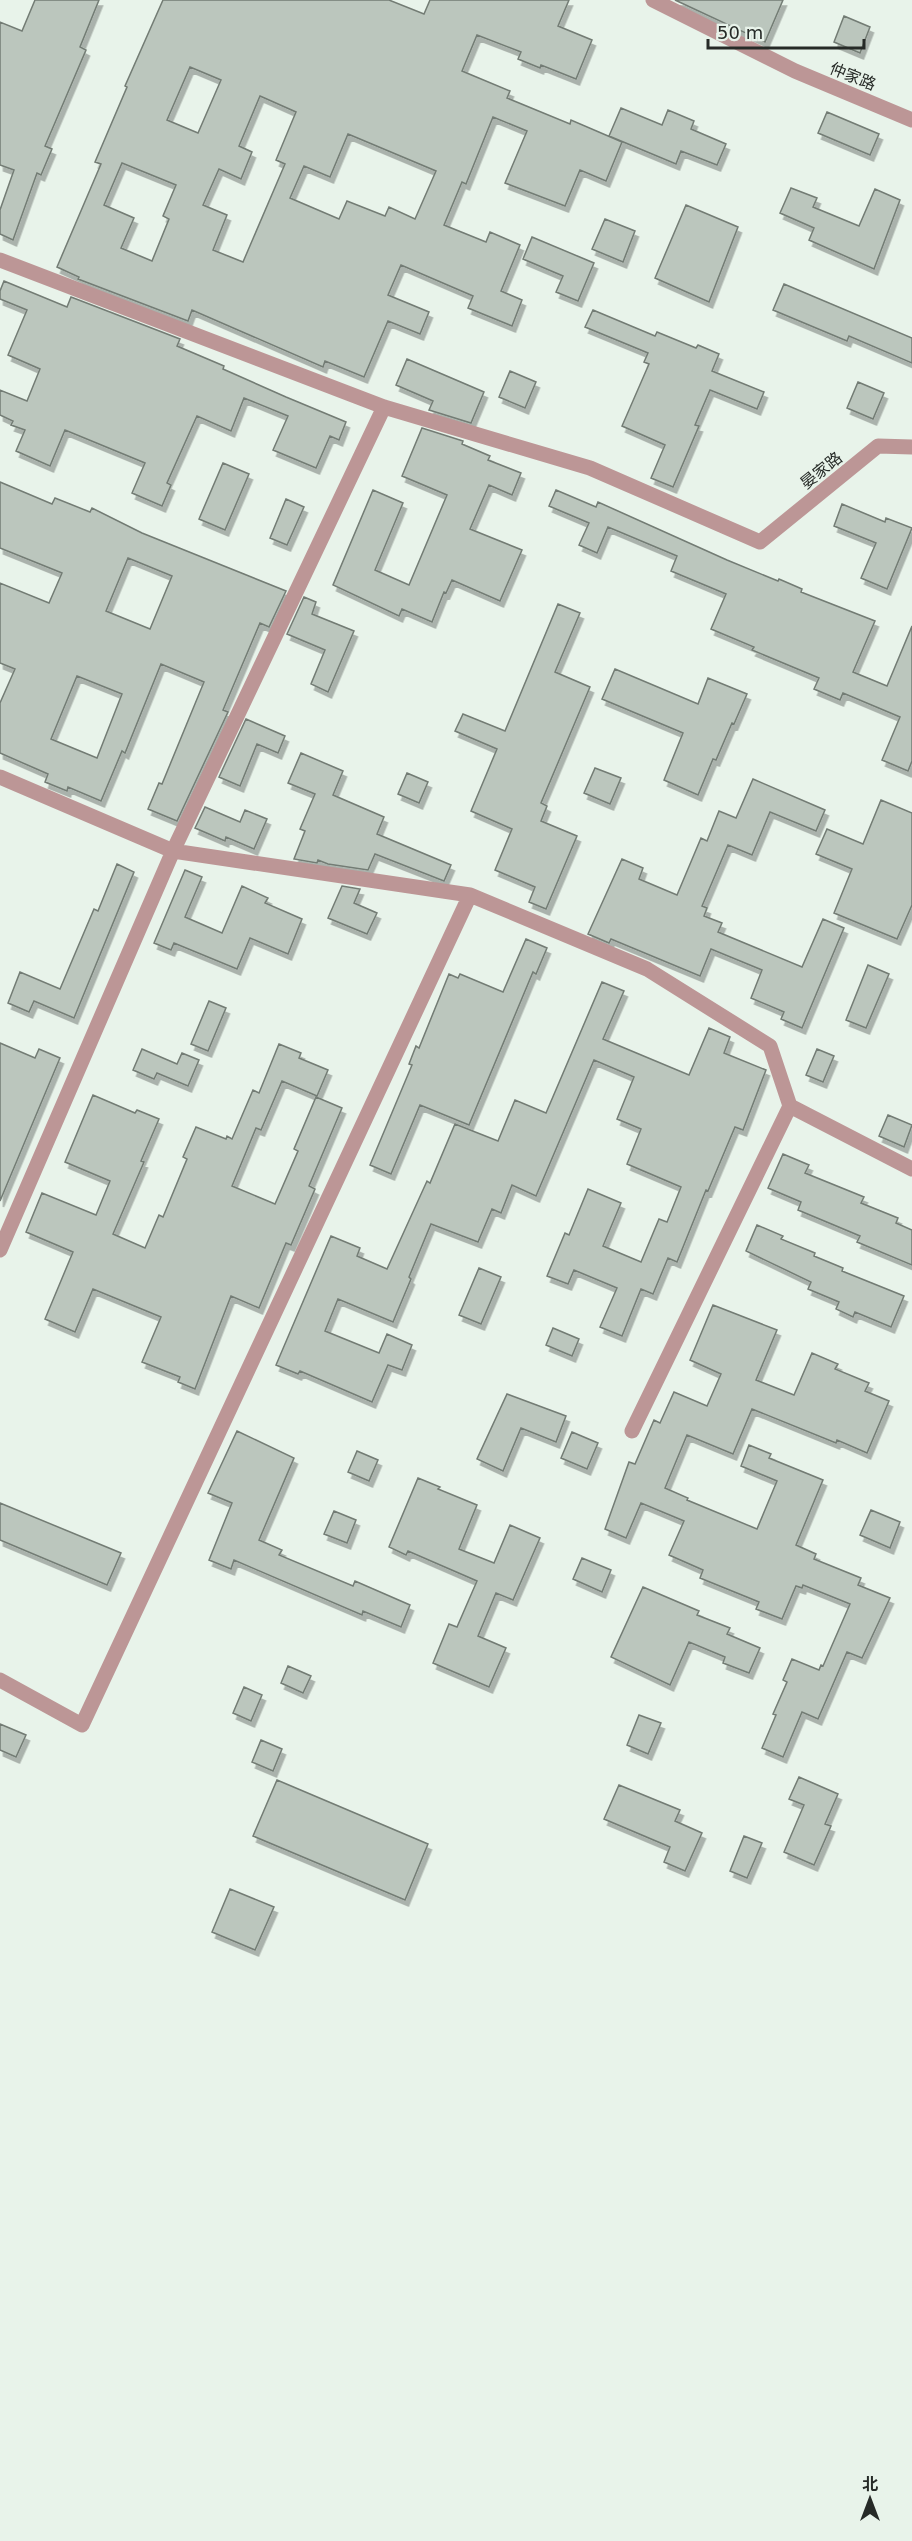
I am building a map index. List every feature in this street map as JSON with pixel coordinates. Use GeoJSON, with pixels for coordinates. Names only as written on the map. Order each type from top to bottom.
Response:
{"type":"FeatureCollection","features":[{"type":"Feature","properties":{"kind":"street","name":"仲家路"},"geometry":{"type":"LineString","coordinates":[[653,0],[795,71],[912,120]]}},
{"type":"Feature","properties":{"kind":"street"},"geometry":{"type":"LineString","coordinates":[[0,260],[384,407],[172,851],[2,1241]]}},
{"type":"Feature","properties":{"kind":"street","name":"晏家路"},"geometry":{"type":"LineString","coordinates":[[384,407],[590,468],[760,542],[878,446],[912,447]]}},
{"type":"Feature","properties":{"kind":"street"},"geometry":{"type":"LineString","coordinates":[[0,777],[172,851],[470,895],[647,969],[770,1046],[790,1106],[912,1169]]}},
{"type":"Feature","properties":{"kind":"street"},"geometry":{"type":"LineString","coordinates":[[0,1680],[82,1725],[470,895]]}},
{"type":"Feature","properties":{"kind":"street"},"geometry":{"type":"LineString","coordinates":[[632,1431],[790,1106]]}},
{"type":"Feature","properties":{"kind":"building"},"geometry":{"type":"Polygon","coordinates":[[[35,0],[99,0],[80,47],[86,50],[45,146],[52,149],[41,175],[37,173],[13,240],[0,234],[0,210],[14,170],[0,165],[0,22],[22,31],[35,0]]]}},
{"type":"Feature","properties":{"kind":"building"},"geometry":{"type":"Polygon","coordinates":[[[163,0],[389,0],[424,14],[430,0],[569,0],[558,26],[592,40],[576,79],[541,65],[540,68],[518,59],[521,52],[477,35],[462,71],[510,91],[507,98],[570,124],[571,120],[622,142],[606,181],[580,170],[565,206],[505,183],[527,131],[493,117],[466,184],[462,182],[444,225],[486,242],[490,232],[520,245],[501,291],[522,300],[512,326],[468,308],[473,296],[401,265],[388,295],[429,312],[420,334],[388,321],[364,377],[325,361],[323,367],[192,310],[188,321],[78,279],[79,277],[57,267],[101,164],[95,162],[127,87],[125,86],[163,0]],[[190,67],[167,120],[198,133],[221,80],[190,67]],[[260,96],[239,146],[252,152],[241,179],[219,169],[203,205],[227,215],[213,250],[243,262],[285,164],[276,160],[296,112],[260,96]],[[348,134],[330,177],[304,166],[290,198],[339,219],[347,201],[385,216],[389,207],[415,219],[436,171],[348,134]],[[122,163],[104,205],[134,218],[121,248],[152,261],[169,219],[163,216],[176,185],[122,163]]]}},
{"type":"Feature","properties":{"kind":"building"},"geometry":{"type":"Polygon","coordinates":[[[675,0],[783,0],[765,42],[675,0]]]}},
{"type":"Feature","properties":{"kind":"building"},"geometry":{"type":"Polygon","coordinates":[[[844,16],[870,27],[860,53],[834,42],[844,16]]]}},
{"type":"Feature","properties":{"kind":"building"},"geometry":{"type":"Polygon","coordinates":[[[621,108],[662,125],[668,110],[694,121],[691,129],[726,144],[717,165],[681,151],[676,164],[609,136],[621,108]]]}},
{"type":"Feature","properties":{"kind":"building"},"geometry":{"type":"Polygon","coordinates":[[[827,112],[879,134],[870,155],[818,133],[827,112]]]}},
{"type":"Feature","properties":{"kind":"building"},"geometry":{"type":"Polygon","coordinates":[[[791,188],[817,198],[813,207],[859,226],[875,189],[900,200],[874,269],[809,240],[814,228],[780,213],[791,188]]]}},
{"type":"Feature","properties":{"kind":"building"},"geometry":{"type":"Polygon","coordinates":[[[686,205],[738,227],[709,302],[655,278],[686,205]]]}},
{"type":"Feature","properties":{"kind":"building"},"geometry":{"type":"Polygon","coordinates":[[[605,219],[635,231],[623,262],[592,249],[605,219]]]}},
{"type":"Feature","properties":{"kind":"building"},"geometry":{"type":"Polygon","coordinates":[[[532,237],[594,263],[578,301],[556,292],[563,276],[523,259],[532,237]]]}},
{"type":"Feature","properties":{"kind":"building"},"geometry":{"type":"Polygon","coordinates":[[[4,281],[67,307],[71,297],[180,339],[177,346],[224,366],[223,369],[346,422],[339,440],[330,436],[316,468],[273,450],[288,416],[244,398],[231,431],[197,416],[167,483],[171,485],[162,506],[132,493],[145,463],[65,430],[50,466],[16,451],[25,430],[11,425],[13,421],[0,415],[0,390],[27,401],[40,369],[8,355],[27,310],[0,299],[4,281]]]}},
{"type":"Feature","properties":{"kind":"building"},"geometry":{"type":"Polygon","coordinates":[[[784,284],[912,338],[912,363],[849,336],[847,341],[773,310],[784,284]]]}},
{"type":"Feature","properties":{"kind":"building"},"geometry":{"type":"Polygon","coordinates":[[[593,310],[655,336],[657,332],[696,348],[698,345],[719,354],[712,371],[764,392],[757,409],[710,390],[695,425],[699,426],[673,487],[651,478],[665,445],[622,426],[649,364],[644,362],[648,353],[585,327],[593,310]]]}},
{"type":"Feature","properties":{"kind":"building"},"geometry":{"type":"Polygon","coordinates":[[[407,359],[484,392],[471,423],[429,410],[433,401],[396,385],[407,359]]]}},
{"type":"Feature","properties":{"kind":"building"},"geometry":{"type":"Polygon","coordinates":[[[510,371],[536,382],[525,408],[499,397],[510,371]]]}},
{"type":"Feature","properties":{"kind":"building"},"geometry":{"type":"Polygon","coordinates":[[[858,382],[884,393],[873,419],[847,408],[858,382]]]}},
{"type":"Feature","properties":{"kind":"building"},"geometry":{"type":"Polygon","coordinates":[[[422,428],[463,441],[462,444],[490,456],[488,460],[521,473],[512,495],[489,485],[470,529],[522,550],[500,601],[452,580],[446,593],[444,592],[432,622],[402,609],[399,616],[333,585],[373,490],[403,503],[375,570],[409,585],[447,495],[402,476],[422,428]]]}},
{"type":"Feature","properties":{"kind":"building"},"geometry":{"type":"Polygon","coordinates":[[[223,463],[249,474],[225,530],[199,519],[223,463]]]}},
{"type":"Feature","properties":{"kind":"building"},"geometry":{"type":"Polygon","coordinates":[[[0,482],[52,504],[55,498],[90,512],[92,508],[142,533],[286,591],[269,627],[260,623],[223,710],[228,712],[177,821],[148,809],[159,783],[162,784],[204,682],[161,664],[125,753],[122,751],[101,801],[68,787],[67,791],[45,782],[48,774],[0,753],[0,703],[15,669],[0,663],[0,583],[49,603],[62,573],[0,548],[0,482]],[[128,558],[106,611],[150,629],[172,576],[128,558]],[[77,676],[51,739],[97,758],[122,694],[77,676]]]}},
{"type":"Feature","properties":{"kind":"building"},"geometry":{"type":"Polygon","coordinates":[[[556,490],[596,507],[598,502],[727,560],[802,589],[801,592],[875,621],[853,672],[887,686],[912,626],[912,761],[908,771],[882,760],[900,717],[843,693],[840,700],[814,689],[819,678],[752,650],[754,647],[711,629],[726,594],[671,571],[677,556],[608,527],[597,553],[579,545],[589,523],[549,506],[556,490]]]}},
{"type":"Feature","properties":{"kind":"building"},"geometry":{"type":"Polygon","coordinates":[[[286,499],[304,507],[287,545],[270,538],[286,499]]]}},
{"type":"Feature","properties":{"kind":"building"},"geometry":{"type":"Polygon","coordinates":[[[842,504],[885,522],[886,518],[912,528],[887,589],[861,578],[876,543],[834,526],[842,504]]]}},
{"type":"Feature","properties":{"kind":"building"},"geometry":{"type":"Polygon","coordinates":[[[304,597],[316,602],[312,614],[354,631],[328,692],[311,684],[325,650],[287,634],[304,597]]]}},
{"type":"Feature","properties":{"kind":"building"},"geometry":{"type":"Polygon","coordinates":[[[558,604],[580,613],[555,672],[590,687],[541,803],[547,806],[541,821],[577,836],[546,909],[529,902],[535,887],[495,870],[512,829],[471,811],[497,749],[455,731],[463,714],[505,731],[558,604]]]}},
{"type":"Feature","properties":{"kind":"building"},"geometry":{"type":"Polygon","coordinates":[[[615,669],[698,704],[708,678],[747,694],[716,760],[713,759],[698,795],[664,780],[683,733],[602,699],[615,669]]]}},
{"type":"Feature","properties":{"kind":"building"},"geometry":{"type":"Polygon","coordinates":[[[246,719],[285,736],[278,753],[257,744],[240,786],[219,777],[246,719]]]}},
{"type":"Feature","properties":{"kind":"building"},"geometry":{"type":"Polygon","coordinates":[[[301,753],[343,771],[333,795],[384,817],[377,834],[451,865],[444,881],[375,854],[368,870],[328,864],[318,860],[317,863],[294,859],[305,831],[300,829],[315,794],[288,783],[301,753]]]}},
{"type":"Feature","properties":{"kind":"building"},"geometry":{"type":"Polygon","coordinates":[[[595,768],[621,778],[610,804],[584,793],[595,768]]]}},
{"type":"Feature","properties":{"kind":"building"},"geometry":{"type":"Polygon","coordinates":[[[407,773],[428,782],[419,803],[398,794],[407,773]]]}},
{"type":"Feature","properties":{"kind":"building"},"geometry":{"type":"Polygon","coordinates":[[[753,779],[825,810],[816,831],[770,812],[752,855],[728,845],[702,906],[707,908],[704,916],[722,923],[718,932],[802,967],[823,919],[844,928],[802,1028],[781,1019],[784,1012],[751,998],[762,970],[711,949],[700,976],[611,939],[609,943],[588,934],[622,859],[643,868],[639,879],[677,895],[701,838],[707,841],[719,811],[736,818],[753,779]]]}},
{"type":"Feature","properties":{"kind":"building"},"geometry":{"type":"Polygon","coordinates":[[[881,800],[912,813],[912,905],[897,939],[834,913],[852,869],[816,854],[827,829],[863,844],[881,800]]]}},
{"type":"Feature","properties":{"kind":"building"},"geometry":{"type":"Polygon","coordinates":[[[205,807],[240,822],[245,810],[267,819],[254,849],[226,837],[225,841],[195,828],[205,807]]]}},
{"type":"Feature","properties":{"kind":"building"},"geometry":{"type":"Polygon","coordinates":[[[117,864],[134,872],[74,1018],[34,1001],[29,1012],[8,1003],[20,972],[60,989],[94,909],[98,911],[117,864]]]}},
{"type":"Feature","properties":{"kind":"building"},"geometry":{"type":"Polygon","coordinates":[[[185,870],[202,877],[185,917],[222,933],[242,886],[268,898],[265,903],[302,919],[288,954],[250,938],[237,969],[174,943],[171,950],[154,943],[185,870]]]}},
{"type":"Feature","properties":{"kind":"building"},"geometry":{"type":"Polygon","coordinates":[[[342,886],[360,889],[354,903],[377,913],[367,934],[328,918],[342,886]]]}},
{"type":"Feature","properties":{"kind":"building"},"geometry":{"type":"Polygon","coordinates":[[[526,939],[547,948],[536,974],[533,972],[469,1125],[420,1105],[391,1174],[370,1165],[412,1065],[409,1064],[416,1046],[419,1048],[449,974],[458,978],[460,974],[503,992],[526,939]]]}},
{"type":"Feature","properties":{"kind":"building"},"geometry":{"type":"Polygon","coordinates":[[[868,965],[889,974],[866,1028],[846,1020],[868,965]]]}},
{"type":"Feature","properties":{"kind":"building"},"geometry":{"type":"Polygon","coordinates":[[[602,982],[624,991],[603,1039],[689,1075],[709,1028],[730,1037],[724,1053],[766,1070],[743,1130],[735,1127],[677,1262],[668,1258],[653,1294],[641,1289],[622,1336],[600,1327],[617,1288],[574,1270],[568,1284],[547,1276],[565,1233],[569,1235],[588,1189],[621,1203],[603,1246],[641,1262],[659,1219],[667,1222],[681,1187],[627,1164],[641,1129],[617,1119],[634,1077],[594,1060],[536,1196],[512,1185],[501,1213],[492,1209],[478,1242],[431,1224],[393,1322],[338,1299],[325,1331],[379,1353],[387,1334],[412,1345],[402,1370],[388,1365],[372,1402],[300,1371],[298,1374],[276,1365],[331,1236],[360,1248],[357,1256],[387,1269],[427,1181],[430,1183],[455,1124],[498,1141],[515,1100],[546,1113],[602,982]]]}},
{"type":"Feature","properties":{"kind":"building"},"geometry":{"type":"Polygon","coordinates":[[[209,1001],[226,1008],[208,1051],[191,1044],[209,1001]]]}},
{"type":"Feature","properties":{"kind":"building"},"geometry":{"type":"Polygon","coordinates":[[[0,1043],[35,1058],[39,1049],[60,1058],[0,1201],[0,1043]]]}},
{"type":"Feature","properties":{"kind":"building"},"geometry":{"type":"Polygon","coordinates":[[[279,1044],[301,1053],[299,1058],[328,1070],[317,1096],[282,1081],[261,1130],[256,1128],[232,1186],[275,1204],[298,1151],[294,1149],[316,1097],[342,1108],[309,1186],[315,1189],[291,1245],[286,1243],[259,1308],[231,1296],[195,1389],[178,1382],[180,1377],[142,1362],[161,1317],[93,1289],[75,1332],[45,1319],[73,1252],[26,1232],[42,1193],[96,1215],[110,1181],[65,1162],[93,1095],[135,1113],[137,1110],[159,1119],[141,1161],[144,1162],[113,1234],[145,1248],[159,1215],[163,1217],[187,1159],[183,1157],[196,1127],[226,1139],[227,1136],[232,1139],[253,1090],[259,1093],[279,1044]]]}},
{"type":"Feature","properties":{"kind":"building"},"geometry":{"type":"Polygon","coordinates":[[[142,1049],[177,1064],[182,1053],[199,1060],[188,1086],[157,1073],[154,1079],[133,1070],[142,1049]]]}},
{"type":"Feature","properties":{"kind":"building"},"geometry":{"type":"Polygon","coordinates":[[[817,1049],[834,1056],[823,1082],[806,1075],[817,1049]]]}},
{"type":"Feature","properties":{"kind":"building"},"geometry":{"type":"Polygon","coordinates":[[[888,1115],[912,1125],[904,1147],[879,1136],[888,1115]]]}},
{"type":"Feature","properties":{"kind":"building"},"geometry":{"type":"Polygon","coordinates":[[[783,1154],[809,1165],[805,1173],[864,1197],[861,1203],[898,1218],[896,1223],[912,1230],[912,1265],[857,1242],[860,1236],[798,1210],[801,1202],[768,1188],[783,1154]]]}},
{"type":"Feature","properties":{"kind":"building"},"geometry":{"type":"Polygon","coordinates":[[[757,1225],[783,1236],[781,1239],[815,1253],[814,1256],[843,1268],[842,1271],[904,1296],[891,1327],[855,1312],[853,1317],[836,1309],[839,1302],[808,1289],[811,1282],[746,1251],[757,1225]]]}},
{"type":"Feature","properties":{"kind":"building"},"geometry":{"type":"Polygon","coordinates":[[[479,1268],[501,1277],[481,1324],[459,1315],[479,1268]]]}},
{"type":"Feature","properties":{"kind":"building"},"geometry":{"type":"Polygon","coordinates":[[[713,1305],[777,1330],[756,1380],[794,1395],[812,1353],[838,1364],[835,1369],[869,1383],[865,1391],[889,1401],[867,1453],[752,1409],[733,1454],[687,1435],[665,1488],[688,1498],[687,1500],[757,1529],[777,1481],[741,1466],[749,1445],[771,1454],[769,1458],[823,1480],[796,1545],[816,1554],[814,1559],[861,1578],[858,1585],[890,1598],[862,1658],[847,1652],[818,1719],[802,1712],[783,1757],[762,1748],[776,1715],[773,1714],[787,1682],[783,1680],[792,1659],[819,1670],[821,1665],[823,1666],[850,1604],[803,1585],[802,1588],[796,1586],[782,1619],[756,1609],[759,1602],[700,1578],[703,1570],[669,1555],[684,1521],[641,1503],[626,1538],[605,1529],[629,1462],[635,1464],[654,1420],[660,1423],[674,1392],[707,1406],[721,1374],[690,1360],[713,1305]]]}},
{"type":"Feature","properties":{"kind":"building"},"geometry":{"type":"Polygon","coordinates":[[[553,1328],[579,1339],[572,1356],[546,1345],[553,1328]]]}},
{"type":"Feature","properties":{"kind":"building"},"geometry":{"type":"Polygon","coordinates":[[[507,1394],[566,1416],[556,1442],[521,1428],[503,1471],[477,1459],[507,1394]]]}},
{"type":"Feature","properties":{"kind":"building"},"geometry":{"type":"Polygon","coordinates":[[[237,1431],[294,1458],[259,1540],[282,1550],[279,1555],[353,1586],[355,1581],[410,1605],[401,1627],[363,1611],[362,1615],[234,1560],[231,1569],[209,1560],[232,1503],[208,1493],[237,1431]]]}},
{"type":"Feature","properties":{"kind":"building"},"geometry":{"type":"Polygon","coordinates":[[[572,1432],[598,1443],[587,1469],[561,1458],[572,1432]]]}},
{"type":"Feature","properties":{"kind":"building"},"geometry":{"type":"Polygon","coordinates":[[[357,1451],[378,1460],[369,1481],[348,1472],[357,1451]]]}},
{"type":"Feature","properties":{"kind":"building"},"geometry":{"type":"Polygon","coordinates":[[[418,1478],[477,1505],[459,1549],[494,1563],[510,1525],[540,1538],[513,1600],[496,1593],[478,1636],[506,1648],[489,1687],[433,1663],[449,1624],[457,1627],[477,1581],[408,1551],[406,1555],[389,1547],[418,1478]]]}},
{"type":"Feature","properties":{"kind":"building"},"geometry":{"type":"Polygon","coordinates":[[[0,1503],[121,1553],[107,1585],[0,1540],[0,1503]]]}},
{"type":"Feature","properties":{"kind":"building"},"geometry":{"type":"Polygon","coordinates":[[[871,1510],[900,1522],[890,1548],[860,1535],[871,1510]]]}},
{"type":"Feature","properties":{"kind":"building"},"geometry":{"type":"Polygon","coordinates":[[[334,1511],[356,1520],[347,1543],[324,1534],[334,1511]]]}},
{"type":"Feature","properties":{"kind":"building"},"geometry":{"type":"Polygon","coordinates":[[[582,1558],[611,1570],[602,1592],[573,1579],[582,1558]]]}},
{"type":"Feature","properties":{"kind":"building"},"geometry":{"type":"Polygon","coordinates":[[[643,1587],[699,1611],[697,1615],[730,1628],[727,1634],[760,1648],[749,1673],[723,1663],[725,1657],[689,1642],[670,1685],[611,1657],[643,1587]]]}},
{"type":"Feature","properties":{"kind":"building"},"geometry":{"type":"Polygon","coordinates":[[[288,1666],[311,1676],[303,1693],[281,1683],[288,1666]]]}},
{"type":"Feature","properties":{"kind":"building"},"geometry":{"type":"Polygon","coordinates":[[[244,1687],[262,1695],[251,1721],[233,1713],[244,1687]]]}},
{"type":"Feature","properties":{"kind":"building"},"geometry":{"type":"Polygon","coordinates":[[[639,1715],[661,1723],[648,1754],[627,1745],[639,1715]]]}},
{"type":"Feature","properties":{"kind":"building"},"geometry":{"type":"Polygon","coordinates":[[[0,1724],[26,1735],[16,1757],[0,1750],[0,1724]]]}},
{"type":"Feature","properties":{"kind":"building"},"geometry":{"type":"Polygon","coordinates":[[[261,1740],[282,1749],[273,1771],[252,1762],[261,1740]]]}},
{"type":"Feature","properties":{"kind":"building"},"geometry":{"type":"Polygon","coordinates":[[[799,1777],[838,1794],[825,1824],[831,1826],[814,1865],[784,1852],[804,1805],[789,1799],[799,1777]]]}},
{"type":"Feature","properties":{"kind":"building"},"geometry":{"type":"Polygon","coordinates":[[[277,1780],[428,1844],[405,1900],[253,1836],[277,1780]]]}},
{"type":"Feature","properties":{"kind":"building"},"geometry":{"type":"Polygon","coordinates":[[[619,1785],[680,1810],[675,1821],[702,1833],[685,1871],[664,1862],[670,1847],[604,1819],[619,1785]]]}},
{"type":"Feature","properties":{"kind":"building"},"geometry":{"type":"Polygon","coordinates":[[[744,1836],[762,1843],[747,1878],[730,1871],[744,1836]]]}},
{"type":"Feature","properties":{"kind":"building"},"geometry":{"type":"Polygon","coordinates":[[[230,1889],[274,1907],[255,1950],[212,1932],[230,1889]]]}}]}
